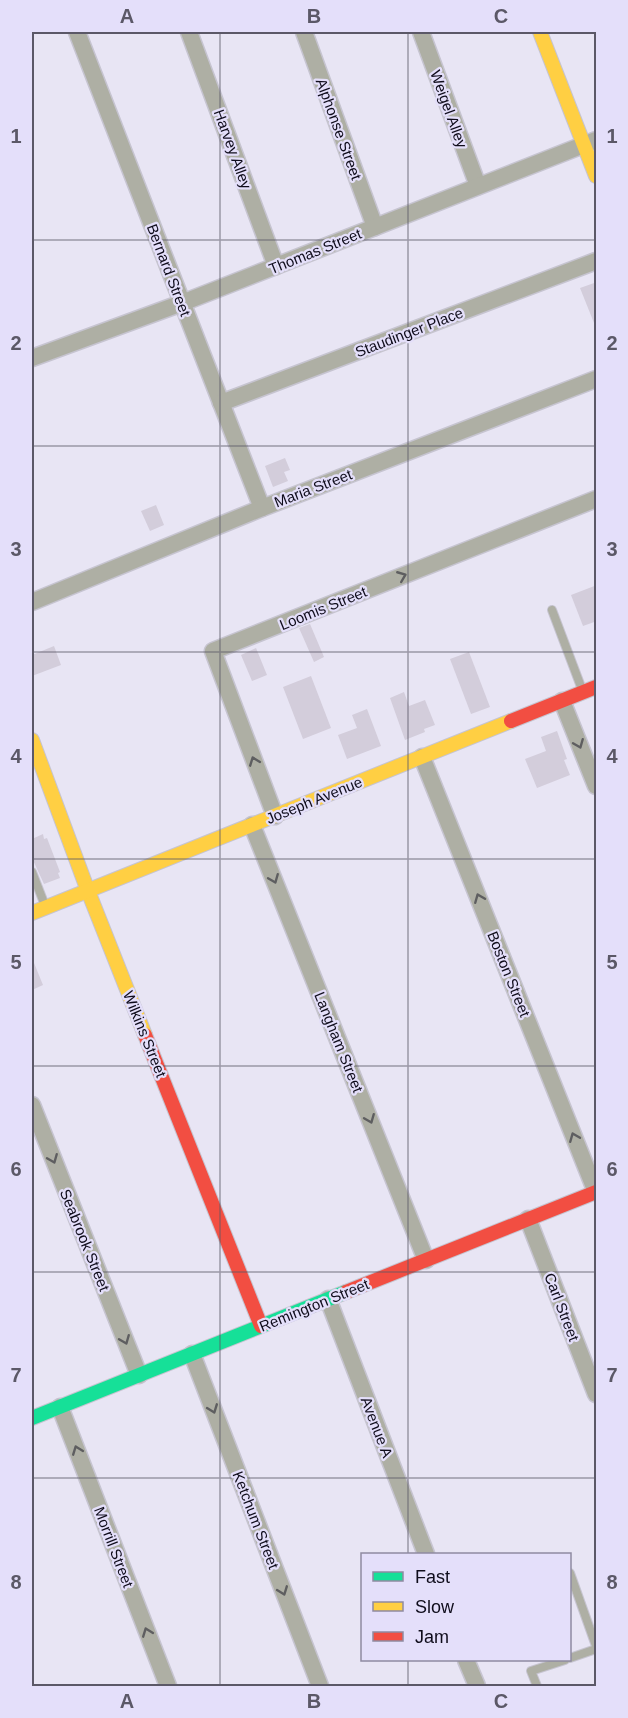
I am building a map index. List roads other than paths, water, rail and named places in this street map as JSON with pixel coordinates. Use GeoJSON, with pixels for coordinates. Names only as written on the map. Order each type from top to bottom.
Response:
{"type":"FeatureCollection","features":[{"type":"Feature","properties":{"kind":"street","name":"Bernard Street"},"geometry":{"type":"LineString","coordinates":[[77,32],[262,508]]}},
{"type":"Feature","properties":{"kind":"street","name":"Harvey Alley"},"geometry":{"type":"LineString","coordinates":[[189,32],[276,266]]}},
{"type":"Feature","properties":{"kind":"street","name":"Alphonse Street"},"geometry":{"type":"LineString","coordinates":[[304,32],[375,227]]}},
{"type":"Feature","properties":{"kind":"street","name":"Weigel Alley"},"geometry":{"type":"LineString","coordinates":[[421,32],[478,186]]}},
{"type":"Feature","properties":{"kind":"street"},"geometry":{"type":"LineString","coordinates":[[540,32],[590,142],[597,176]]}},
{"type":"Feature","properties":{"kind":"street","name":"Thomas Street"},"geometry":{"type":"LineString","coordinates":[[32,358],[182,303],[590,142]]}},
{"type":"Feature","properties":{"kind":"street","name":"Staudinger Place"},"geometry":{"type":"LineString","coordinates":[[221,403],[597,261]]}},
{"type":"Feature","properties":{"kind":"street","name":"Maria Street"},"geometry":{"type":"LineString","coordinates":[[32,602],[262,508],[597,379]]}},
{"type":"Feature","properties":{"kind":"street","name":"Loomis Street"},"geometry":{"type":"LineString","coordinates":[[275,816],[213,651],[597,499]]}},
{"type":"Feature","properties":{"kind":"street","name":"Joseph Avenue"},"geometry":{"type":"LineString","coordinates":[[32,913],[590,690]]}},
{"type":"Feature","properties":{"kind":"street"},"geometry":{"type":"LineString","coordinates":[[562,701],[597,786]]}},
{"type":"Feature","properties":{"kind":"street","name":"Wilkins Street"},"geometry":{"type":"LineString","coordinates":[[32,740],[88,891],[261,1326]]}},
{"type":"Feature","properties":{"kind":"street","name":"Boston Street"},"geometry":{"type":"LineString","coordinates":[[422,757],[596,1192]]}},
{"type":"Feature","properties":{"kind":"street","name":"Langham Street"},"geometry":{"type":"LineString","coordinates":[[252,825],[426,1260]]}},
{"type":"Feature","properties":{"kind":"street","name":"Seabrook Street"},"geometry":{"type":"LineString","coordinates":[[32,1105],[139,1375]]}},
{"type":"Feature","properties":{"kind":"street","name":"Remington Street"},"geometry":{"type":"LineString","coordinates":[[32,1418],[596,1192]]}},
{"type":"Feature","properties":{"kind":"street","name":"Carl Street"},"geometry":{"type":"LineString","coordinates":[[528,1219],[597,1394]]}},
{"type":"Feature","properties":{"kind":"street","name":"Avenue A"},"geometry":{"type":"LineString","coordinates":[[328,1299],[426,1553]]}},
{"type":"Feature","properties":{"kind":"street","name":"Ketchum Street"},"geometry":{"type":"LineString","coordinates":[[192,1354],[320,1686]]}},
{"type":"Feature","properties":{"kind":"street","name":"Morrill Street"},"geometry":{"type":"LineString","coordinates":[[60,1407],[168,1686]]}},
{"type":"Feature","properties":{"kind":"street"},"geometry":{"type":"LineString","coordinates":[[467,1661],[477,1686]]}},
{"type":"Feature","properties":{"kind":"lane"},"geometry":{"type":"LineString","coordinates":[[552,610],[590,690]]}},
{"type":"Feature","properties":{"kind":"lane"},"geometry":{"type":"LineString","coordinates":[[32,872],[46,908]]}},
{"type":"Feature","properties":{"kind":"lane"},"geometry":{"type":"LineString","coordinates":[[571,1576],[597,1648],[571,1658]]}},
{"type":"Feature","properties":{"kind":"lane"},"geometry":{"type":"LineString","coordinates":[[537,1686],[531,1671],[559,1661]]}}]}
